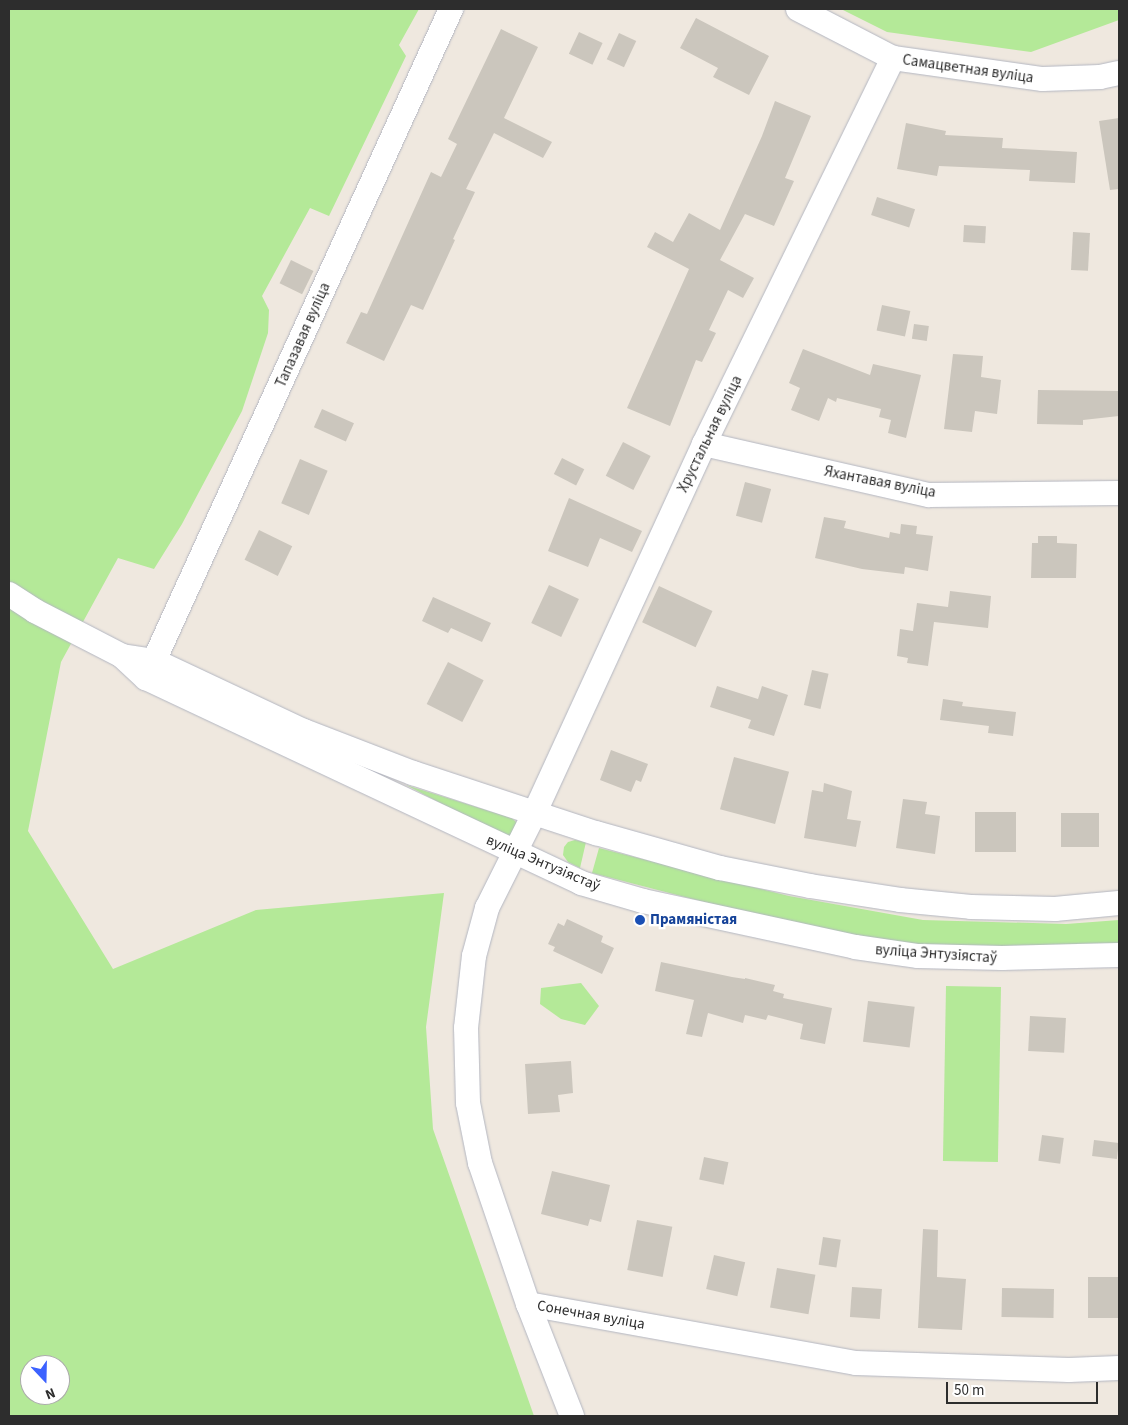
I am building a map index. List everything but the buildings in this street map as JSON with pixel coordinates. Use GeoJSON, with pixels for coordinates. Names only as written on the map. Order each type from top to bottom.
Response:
{"type":"FeatureCollection","features":[{"type":"Feature","properties":{"kind":"street","name":"Тапазавая вуліца"},"geometry":{"type":"LineString","coordinates":[[151,669],[451,9]]}},
{"type":"Feature","properties":{"kind":"street","name":"Самацветная вуліца"},"geometry":{"type":"LineString","coordinates":[[798,9],[893,58],[1043,79],[1100,77],[1119,73]]}},
{"type":"Feature","properties":{"kind":"street","name":"Хрустальная вуліца"},"geometry":{"type":"LineString","coordinates":[[516,853],[704,444],[893,58]]}},
{"type":"Feature","properties":{"kind":"street","name":"Яхантавая вуліца"},"geometry":{"type":"LineString","coordinates":[[704,444],[929,495],[1119,493]]}},
{"type":"Feature","properties":{"kind":"street"},"geometry":{"type":"LineString","coordinates":[[9,594],[35,611],[122,656],[304,731],[413,773],[534,814],[720,868],[828,889],[972,907],[1055,909],[1119,903]]}},
{"type":"Feature","properties":{"kind":"street","name":"вуліца Энтузіястаў"},"geometry":{"type":"LineString","coordinates":[[151,669],[294,746],[516,853],[581,882],[643,901],[855,948],[918,956],[1012,958],[1119,955]]}},
{"type":"Feature","properties":{"kind":"street","name":"Сонечная вуліца"},"geometry":{"type":"LineString","coordinates":[[516,853],[487,908],[474,956],[466,1028],[468,1103],[480,1163],[528,1304],[856,1363],[1069,1370],[1119,1368]]}},
{"type":"Feature","properties":{"kind":"street"},"geometry":{"type":"LineString","coordinates":[[528,1304],[572,1416]]}},
{"type":"Feature","properties":{"kind":"green space"},"geometry":{"type":"Polygon","coordinates":[[[9,9],[419,9],[399,45],[406,56],[329,216],[310,208],[262,296],[269,310],[268,333],[242,411],[182,524],[154,569],[118,558],[61,662],[28,831],[113,969],[256,910],[444,893],[426,1027],[433,1129],[534,1416],[9,1416],[9,9]]]}},
{"type":"Feature","properties":{"kind":"green space"},"geometry":{"type":"Polygon","coordinates":[[[841,9],[1119,9],[1119,20],[1031,52],[887,32],[841,9]]]}},
{"type":"Feature","properties":{"kind":"green space"},"geometry":{"type":"Polygon","coordinates":[[[406,785],[512,818],[517,823],[513,835],[507,836],[493,831],[406,785]]]}},
{"type":"Feature","properties":{"kind":"green space"},"geometry":{"type":"Polygon","coordinates":[[[575,840],[586,842],[580,868],[568,862],[563,855],[564,847],[568,842],[575,840]]]}},
{"type":"Feature","properties":{"kind":"green space"},"geometry":{"type":"Polygon","coordinates":[[[599,848],[789,896],[923,920],[1066,924],[1119,920],[1119,944],[1068,948],[923,946],[793,925],[592,873],[599,848]]]}},
{"type":"Feature","properties":{"kind":"green space"},"geometry":{"type":"Polygon","coordinates":[[[581,983],[599,1006],[585,1025],[561,1019],[540,1004],[541,988],[581,983]]]}},
{"type":"Feature","properties":{"kind":"green space"},"geometry":{"type":"Polygon","coordinates":[[[946,986],[1001,987],[998,1162],[943,1161],[946,986]]]}},
{"type":"Feature","properties":{"kind":"place","name":"Прамяністая"},"geometry":{"type":"Point","coordinates":[640,920]}}]}
